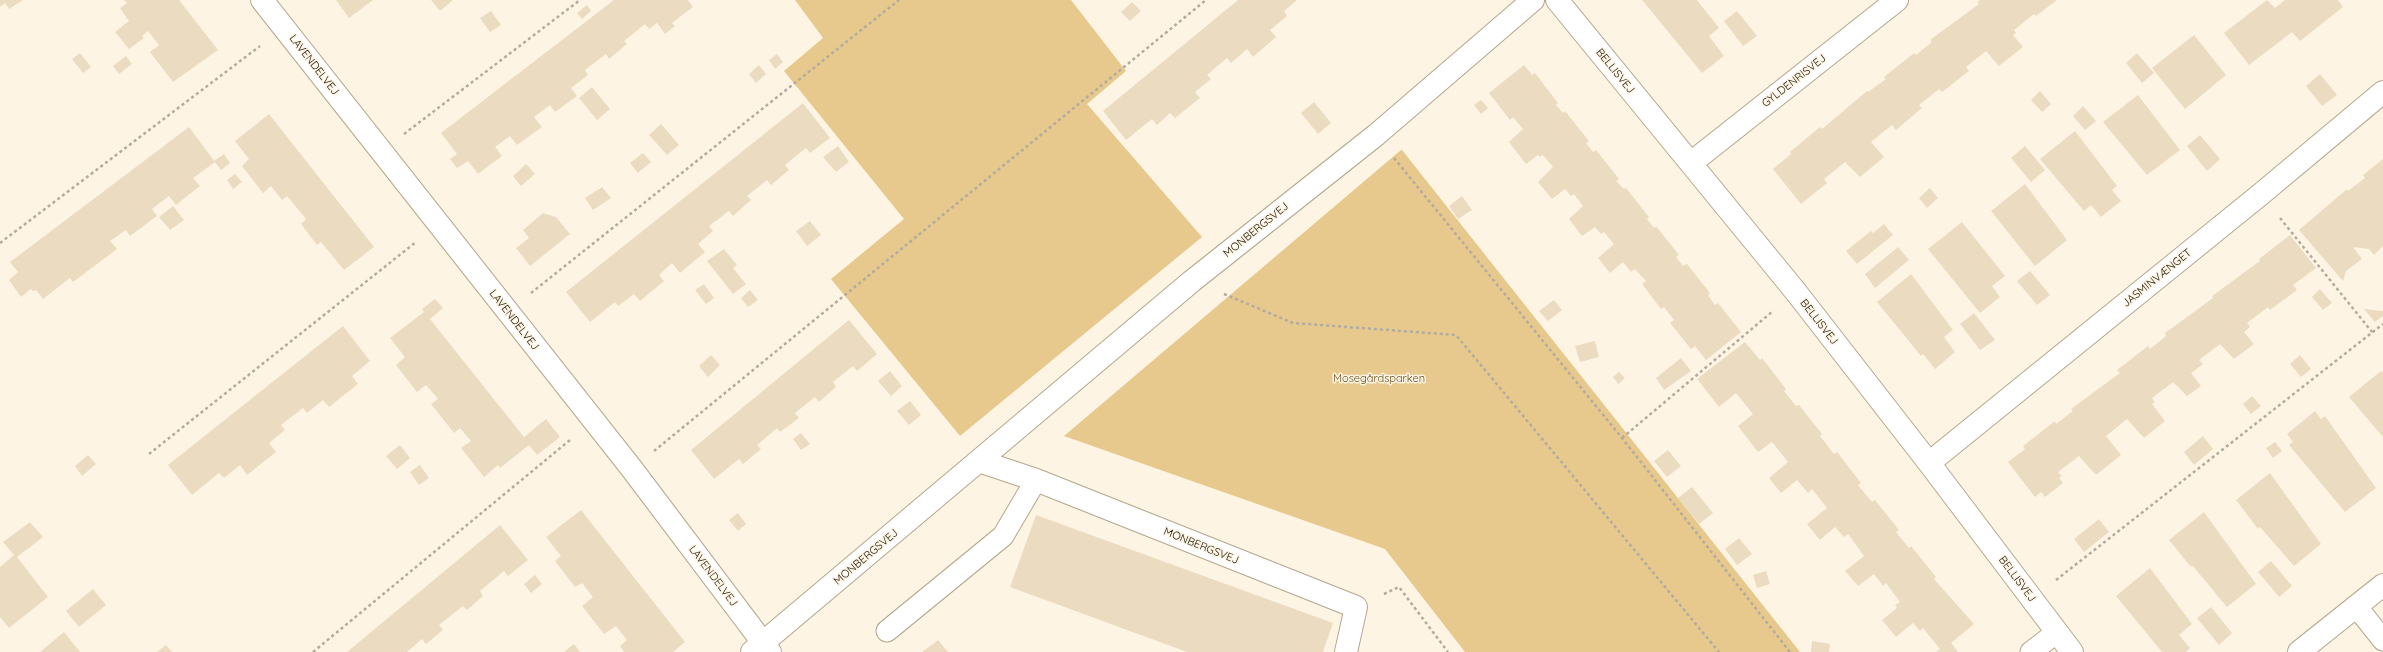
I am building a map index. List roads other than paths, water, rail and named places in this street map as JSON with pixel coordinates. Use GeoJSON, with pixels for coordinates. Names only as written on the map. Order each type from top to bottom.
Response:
{"type":"FeatureCollection","features":[{"type":"Feature","properties":{"kind":"street","name":"LAVENDELVEJ"},"geometry":{"type":"LineString","coordinates":[[262,0],[632,469],[762,649]]}},
{"type":"Feature","properties":{"kind":"street","name":"MONBERGSVEJ"},"geometry":{"type":"LineString","coordinates":[[762,649],[979,461],[1192,281],[1376,135],[1533,0]]}},
{"type":"Feature","properties":{"kind":"street","name":"BELLISVEJ"},"geometry":{"type":"LineString","coordinates":[[1557,0],[1796,292],[1930,463],[2072,652]]}},
{"type":"Feature","properties":{"kind":"street","name":"GYLDENRISVEJ"},"geometry":{"type":"LineString","coordinates":[[1691,163],[1897,0]]}},
{"type":"Feature","properties":{"kind":"street","name":"JASMINVÆNGET"},"geometry":{"type":"LineString","coordinates":[[1930,463],[2261,194],[2383,92]]}},
{"type":"Feature","properties":{"kind":"street","name":"MONBERGSVEJ"},"geometry":{"type":"LineString","coordinates":[[979,461],[1036,480],[1356,607],[1346,652]]}},
{"type":"Feature","properties":{"kind":"street"},"geometry":{"type":"LineString","coordinates":[[2299,652],[2383,585]]}},
{"type":"Feature","properties":{"kind":"lane"},"geometry":{"type":"LineString","coordinates":[[887,631],[1003,536],[1036,480]]}},
{"type":"Feature","properties":{"kind":"lane"},"geometry":{"type":"LineString","coordinates":[[2356,606],[2383,640]]}},
{"type":"Feature","properties":{"kind":"lane"},"geometry":{"type":"LineString","coordinates":[[2030,652],[2057,632]]}},
{"type":"Feature","properties":{"kind":"park label","name":"Mosegårdsparken"},"geometry":{"type":"Point","coordinates":[1379,379]}}]}
